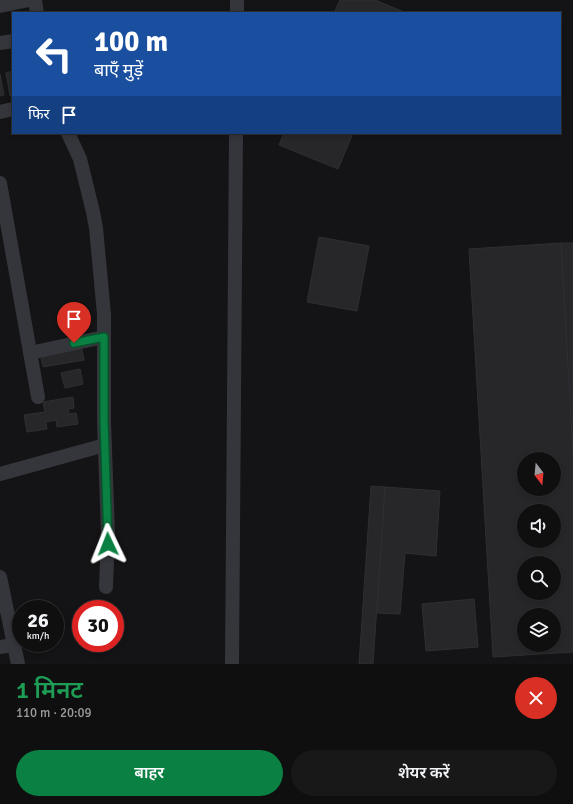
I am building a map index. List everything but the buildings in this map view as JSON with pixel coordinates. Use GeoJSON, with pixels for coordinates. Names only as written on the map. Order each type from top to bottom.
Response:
{"type":"FeatureCollection","features":[{"type":"Feature","properties":{"kind":"street"},"geometry":{"type":"LineString","coordinates":[[0,6],[29,0]]}},
{"type":"Feature","properties":{"kind":"street"},"geometry":{"type":"LineString","coordinates":[[35,0],[37,12]]}},
{"type":"Feature","properties":{"kind":"street"},"geometry":{"type":"LineString","coordinates":[[237,0],[237,12]]}},
{"type":"Feature","properties":{"kind":"street"},"geometry":{"type":"LineString","coordinates":[[0,43],[12,41]]}},
{"type":"Feature","properties":{"kind":"street"},"geometry":{"type":"LineString","coordinates":[[0,112],[12,109]]}},
{"type":"Feature","properties":{"kind":"street"},"geometry":{"type":"LineString","coordinates":[[68,134],[80,159],[96,228],[104,314],[105,445],[108,547],[106,587]]}},
{"type":"Feature","properties":{"kind":"street"},"geometry":{"type":"LineString","coordinates":[[232,664],[236,134]]}},
{"type":"Feature","properties":{"kind":"street"},"geometry":{"type":"LineString","coordinates":[[0,183],[38,397]]}},
{"type":"Feature","properties":{"kind":"street"},"geometry":{"type":"LineString","coordinates":[[30,353],[104,337]]}},
{"type":"Feature","properties":{"kind":"street"},"geometry":{"type":"LineString","coordinates":[[0,474],[105,445]]}},
{"type":"Feature","properties":{"kind":"street"},"geometry":{"type":"LineString","coordinates":[[0,577],[3,607],[12,638]]}},
{"type":"Feature","properties":{"kind":"street"},"geometry":{"type":"LineString","coordinates":[[0,647],[12,645]]}},
{"type":"Feature","properties":{"kind":"street"},"geometry":{"type":"LineString","coordinates":[[15,652],[18,664]]}},
{"type":"Feature","properties":{"kind":"route"},"geometry":{"type":"LineString","coordinates":[[74,343],[104,337],[104,420],[108,544]]}}]}
